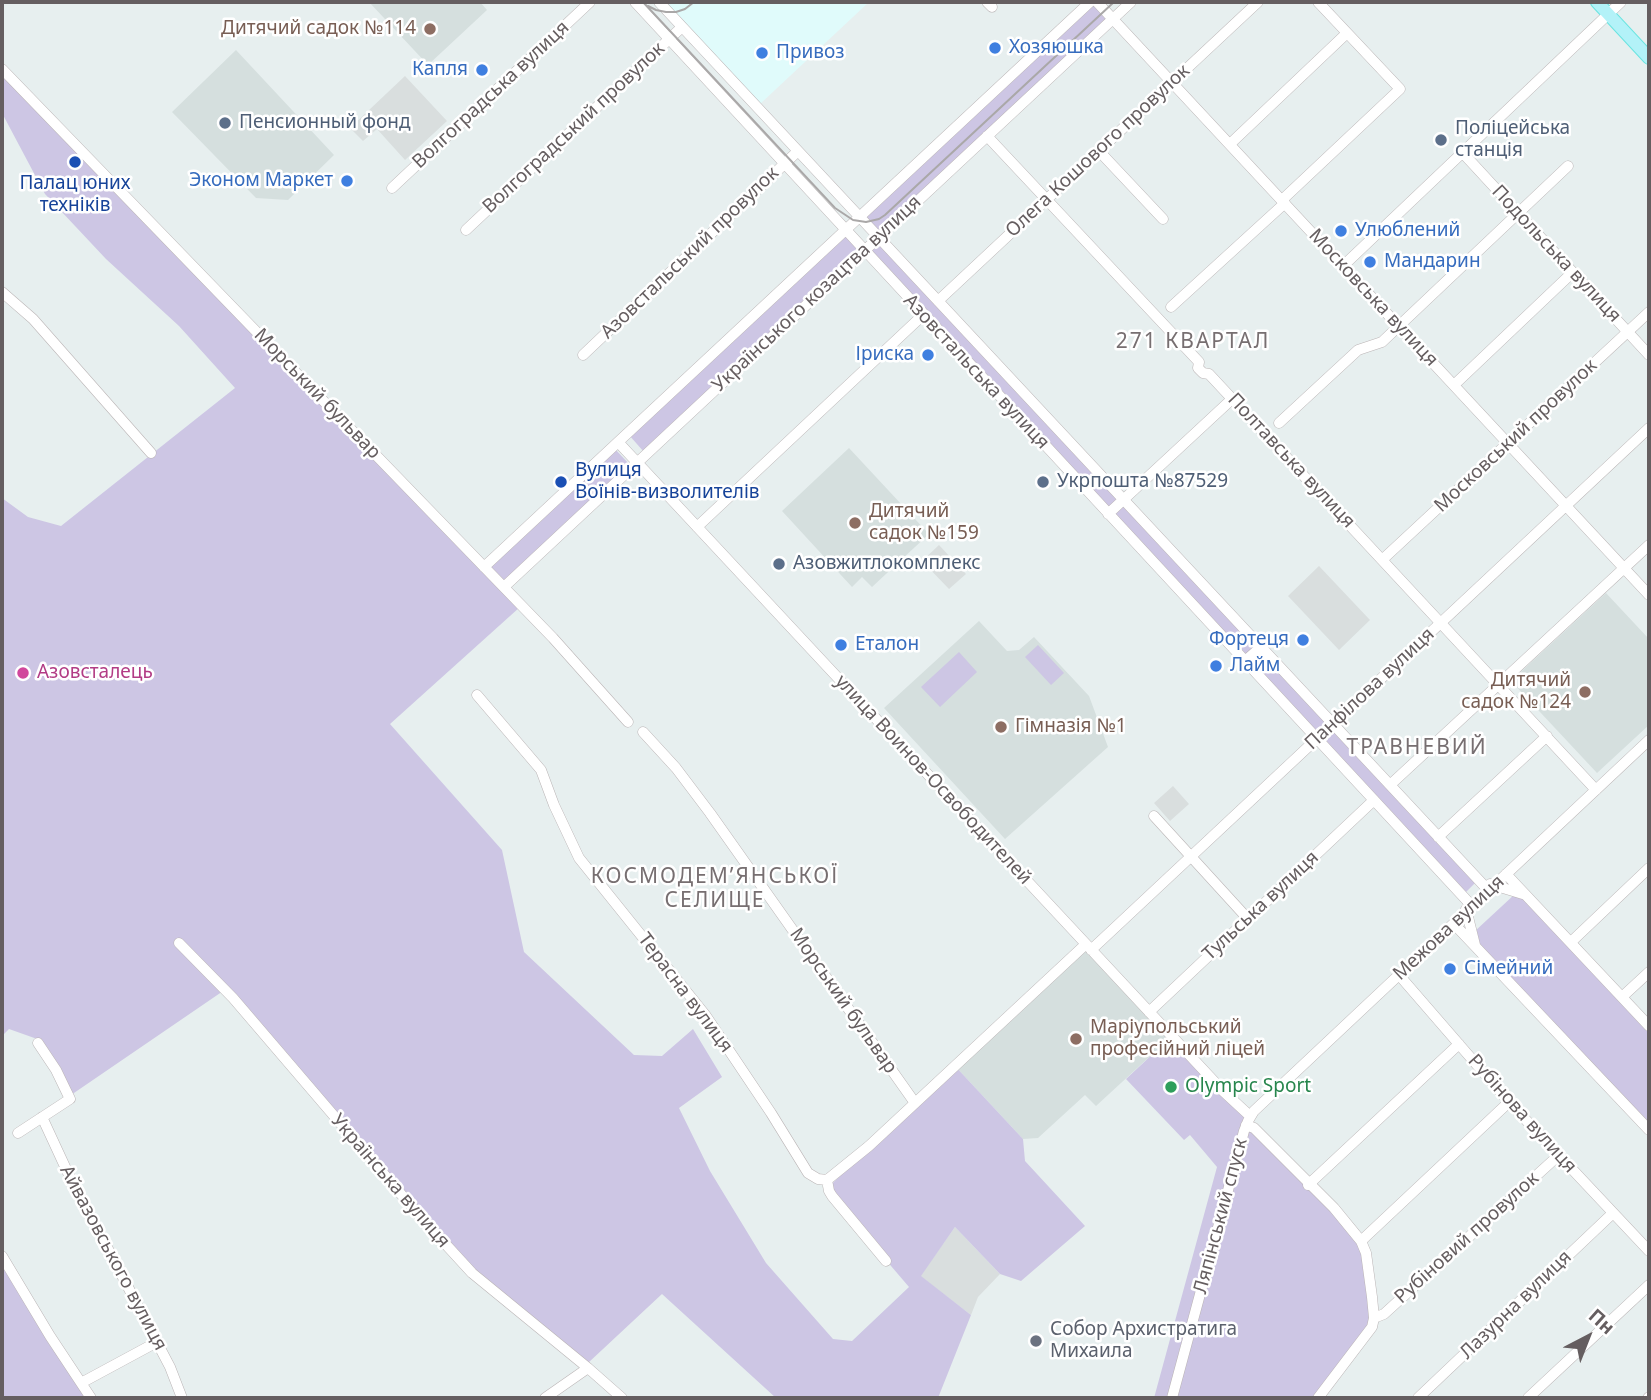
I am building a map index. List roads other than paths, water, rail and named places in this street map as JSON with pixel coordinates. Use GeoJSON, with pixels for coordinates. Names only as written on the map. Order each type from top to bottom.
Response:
{"type":"FeatureCollection","features":[{"type":"Feature","properties":{"kind":"main road"},"geometry":{"type":"LineString","coordinates":[[1597,2],[1649,58]]}},
{"type":"Feature","properties":{"kind":"street","name":"Волгоградська вулиця"},"geometry":{"type":"LineString","coordinates":[[391,188],[590,2]]}},
{"type":"Feature","properties":{"kind":"street","name":"Азовстальська вулиця"},"geometry":{"type":"LineString","coordinates":[[635,2],[1462,894],[1469,909],[1475,946]]}},
{"type":"Feature","properties":{"kind":"street","name":"Азовстальська вулиця"},"geometry":{"type":"LineString","coordinates":[[659,2],[1438,837],[1478,879],[1491,888]]}},
{"type":"Feature","properties":{"kind":"street","name":"Українського козацтва вулиця"},"geometry":{"type":"LineString","coordinates":[[484,566],[1090,2]]}},
{"type":"Feature","properties":{"kind":"street","name":"Московська вулиця"},"geometry":{"type":"LineString","coordinates":[[1097,2],[1649,595]]}},
{"type":"Feature","properties":{"kind":"street","name":"Українського козацтва вулиця"},"geometry":{"type":"LineString","coordinates":[[504,587],[1131,2]]}},
{"type":"Feature","properties":{"kind":"street","name":"Олега Кошового провулок"},"geometry":{"type":"LineString","coordinates":[[938,301],[1258,2]]}},
{"type":"Feature","properties":{"kind":"street"},"geometry":{"type":"LineString","coordinates":[[1171,307],[1400,89],[1318,2]]}},
{"type":"Feature","properties":{"kind":"street"},"geometry":{"type":"LineString","coordinates":[[1343,265],[1621,2]]}},
{"type":"Feature","properties":{"kind":"street","name":"Волгоградський провулок"},"geometry":{"type":"LineString","coordinates":[[466,230],[682,27]]}},
{"type":"Feature","properties":{"kind":"street"},"geometry":{"type":"LineString","coordinates":[[1230,144],[1347,33]]}},
{"type":"Feature","properties":{"kind":"street","name":"Морський бульвар"},"geometry":{"type":"LineString","coordinates":[[2,69],[484,566],[628,722]]}},
{"type":"Feature","properties":{"kind":"street","name":"Полтавська вулиця"},"geometry":{"type":"LineString","coordinates":[[987,136],[1199,362],[1198,368],[1209,374],[1232,398],[1597,790]]}},
{"type":"Feature","properties":{"kind":"street","name":"Азовстальський провулок"},"geometry":{"type":"LineString","coordinates":[[583,355],[798,151]]}},
{"type":"Feature","properties":{"kind":"street"},"geometry":{"type":"LineString","coordinates":[[1099,151],[1163,219]]}},
{"type":"Feature","properties":{"kind":"street","name":"Подольська вулиця"},"geometry":{"type":"LineString","coordinates":[[1462,152],[1649,355]]}},
{"type":"Feature","properties":{"kind":"street"},"geometry":{"type":"LineString","coordinates":[[1279,423],[1358,350],[1382,342],[1568,166]]}},
{"type":"Feature","properties":{"kind":"street"},"geometry":{"type":"LineString","coordinates":[[1454,385],[1573,272]]}},
{"type":"Feature","properties":{"kind":"street"},"geometry":{"type":"LineString","coordinates":[[2,292],[33,319],[151,453]]}},
{"type":"Feature","properties":{"kind":"street","name":"Московський провулок"},"geometry":{"type":"LineString","coordinates":[[1382,560],[1649,312]]}},
{"type":"Feature","properties":{"kind":"street"},"geometry":{"type":"LineString","coordinates":[[697,527],[923,315]]}},
{"type":"Feature","properties":{"kind":"street"},"geometry":{"type":"LineString","coordinates":[[1108,514],[1232,398]]}},
{"type":"Feature","properties":{"kind":"street","name":"Панфілова вулиця"},"geometry":{"type":"LineString","coordinates":[[1089,947],[1191,857],[1649,428]]}},
{"type":"Feature","properties":{"kind":"street","name":"улица Воинов-Освободителей"},"geometry":{"type":"LineString","coordinates":[[618,442],[1223,1091],[1254,1128],[1308,1185],[1334,1208],[1361,1241]]}},
{"type":"Feature","properties":{"kind":"street"},"geometry":{"type":"LineString","coordinates":[[1390,785],[1649,545]]}},
{"type":"Feature","properties":{"kind":"street"},"geometry":{"type":"LineString","coordinates":[[1245,661],[1261,647]]}},
{"type":"Feature","properties":{"kind":"street","name":"Терасна вулиця"},"geometry":{"type":"LineString","coordinates":[[477,695],[539,767],[579,858],[706,1016],[771,1113],[803,1167],[813,1177],[827,1181],[832,1196],[886,1261]]}},
{"type":"Feature","properties":{"kind":"street","name":"Морський бульвар"},"geometry":{"type":"LineString","coordinates":[[643,732],[676,768],[710,813],[915,1104]]}},
{"type":"Feature","properties":{"kind":"street"},"geometry":{"type":"LineString","coordinates":[[1438,837],[1547,736]]}},
{"type":"Feature","properties":{"kind":"street","name":"Межова вулиця"},"geometry":{"type":"LineString","coordinates":[[1248,1121],[1266,1099],[1649,740]]}},
{"type":"Feature","properties":{"kind":"street","name":"Тульська вулиця"},"geometry":{"type":"LineString","coordinates":[[1149,1012],[1374,800]]}},
{"type":"Feature","properties":{"kind":"street"},"geometry":{"type":"LineString","coordinates":[[1154,816],[1248,919]]}},
{"type":"Feature","properties":{"kind":"street"},"geometry":{"type":"LineString","coordinates":[[1570,942],[1649,868]]}},
{"type":"Feature","properties":{"kind":"street"},"geometry":{"type":"LineString","coordinates":[[1506,874],[1649,1026]]}},
{"type":"Feature","properties":{"kind":"street"},"geometry":{"type":"LineString","coordinates":[[1491,888],[1526,895]]}},
{"type":"Feature","properties":{"kind":"street","name":"Азовстальська вулиця"},"geometry":{"type":"LineString","coordinates":[[1454,923],[1649,1130]]}},
{"type":"Feature","properties":{"kind":"street","name":"Українська вулиця"},"geometry":{"type":"LineString","coordinates":[[179,943],[233,998],[472,1273],[622,1398]]}},
{"type":"Feature","properties":{"kind":"street"},"geometry":{"type":"LineString","coordinates":[[827,1181],[1089,947]]}},
{"type":"Feature","properties":{"kind":"street"},"geometry":{"type":"LineString","coordinates":[[1622,997],[1649,972]]}},
{"type":"Feature","properties":{"kind":"street","name":"Рубінова вулиця"},"geometry":{"type":"LineString","coordinates":[[1399,975],[1509,1102],[1649,1251]]}},
{"type":"Feature","properties":{"kind":"street"},"geometry":{"type":"LineString","coordinates":[[18,1133],[70,1099],[56,1070],[38,1043]]}},
{"type":"Feature","properties":{"kind":"street"},"geometry":{"type":"LineString","coordinates":[[1308,1185],[1458,1044]]}},
{"type":"Feature","properties":{"kind":"street"},"geometry":{"type":"LineString","coordinates":[[1318,1398],[1371,1326],[1374,1318],[1366,1254],[1361,1241],[1509,1102]]}},
{"type":"Feature","properties":{"kind":"street","name":"Айвазовського вулиця"},"geometry":{"type":"LineString","coordinates":[[42,1117],[67,1171],[177,1380],[182,1398]]}},
{"type":"Feature","properties":{"kind":"street","name":"Ляпінський спуск"},"geometry":{"type":"LineString","coordinates":[[1172,1398],[1248,1121]]}},
{"type":"Feature","properties":{"kind":"street","name":"Рубіновий провулок"},"geometry":{"type":"LineString","coordinates":[[1374,1318],[1384,1314],[1559,1155]]}},
{"type":"Feature","properties":{"kind":"street","name":"Лазурна вулиця"},"geometry":{"type":"LineString","coordinates":[[1418,1398],[1613,1213]]}},
{"type":"Feature","properties":{"kind":"street"},"geometry":{"type":"LineString","coordinates":[[2,1256],[91,1398]]}},
{"type":"Feature","properties":{"kind":"street"},"geometry":{"type":"LineString","coordinates":[[1528,1398],[1649,1285]]}},
{"type":"Feature","properties":{"kind":"street"},"geometry":{"type":"LineString","coordinates":[[81,1383],[157,1342]]}},
{"type":"Feature","properties":{"kind":"street"},"geometry":{"type":"LineString","coordinates":[[545,1398],[588,1368]]}},
{"type":"Feature","properties":{"kind":"tram line"},"geometry":{"type":"LineString","coordinates":[[643,2],[835,208],[853,220],[866,222],[885,215],[1114,2]]}},
{"type":"Feature","properties":{"kind":"tram line"},"geometry":{"type":"LineString","coordinates":[[648,6],[656,10],[676,12],[694,2]]}},
{"type":"Feature","properties":{"kind":"place","name":"Дитячий садок №114"},"geometry":{"type":"Point","coordinates":[430,29]}},
{"type":"Feature","properties":{"kind":"place","name":"Хозяюшка"},"geometry":{"type":"Point","coordinates":[995,48]}},
{"type":"Feature","properties":{"kind":"place","name":"Привоз"},"geometry":{"type":"Point","coordinates":[762,53]}},
{"type":"Feature","properties":{"kind":"place","name":"Капля"},"geometry":{"type":"Point","coordinates":[482,70]}},
{"type":"Feature","properties":{"kind":"place","name":"Пенсионный фонд"},"geometry":{"type":"Point","coordinates":[225,123]}},
{"type":"Feature","properties":{"kind":"place","name":"Поліцейська станція"},"geometry":{"type":"Point","coordinates":[1441,140]}},
{"type":"Feature","properties":{"kind":"place","name":"Палац юних техніків"},"geometry":{"type":"Point","coordinates":[75,162]}},
{"type":"Feature","properties":{"kind":"place","name":"Эконом Маркет"},"geometry":{"type":"Point","coordinates":[347,181]}},
{"type":"Feature","properties":{"kind":"place","name":"Улюблений"},"geometry":{"type":"Point","coordinates":[1341,231]}},
{"type":"Feature","properties":{"kind":"place","name":"Мандарин"},"geometry":{"type":"Point","coordinates":[1370,262]}},
{"type":"Feature","properties":{"kind":"place","name":"Іриска"},"geometry":{"type":"Point","coordinates":[928,355]}},
{"type":"Feature","properties":{"kind":"place","name":"Вулиця Воїнів-визволителів"},"geometry":{"type":"Point","coordinates":[561,482]}},
{"type":"Feature","properties":{"kind":"place","name":"Укрпошта №87529"},"geometry":{"type":"Point","coordinates":[1043,482]}},
{"type":"Feature","properties":{"kind":"place","name":"Дитячий садок №159"},"geometry":{"type":"Point","coordinates":[855,523]}},
{"type":"Feature","properties":{"kind":"place","name":"Азовжитлокомплекс"},"geometry":{"type":"Point","coordinates":[779,564]}},
{"type":"Feature","properties":{"kind":"place","name":"Фортеця"},"geometry":{"type":"Point","coordinates":[1303,640]}},
{"type":"Feature","properties":{"kind":"place","name":"Еталон"},"geometry":{"type":"Point","coordinates":[841,645]}},
{"type":"Feature","properties":{"kind":"place","name":"Лайм"},"geometry":{"type":"Point","coordinates":[1216,666]}},
{"type":"Feature","properties":{"kind":"place","name":"Азовсталець"},"geometry":{"type":"Point","coordinates":[23,673]}},
{"type":"Feature","properties":{"kind":"place","name":"Дитячий садок №124"},"geometry":{"type":"Point","coordinates":[1585,692]}},
{"type":"Feature","properties":{"kind":"place","name":"Гімназія №1"},"geometry":{"type":"Point","coordinates":[1001,727]}},
{"type":"Feature","properties":{"kind":"place","name":"Сімейний"},"geometry":{"type":"Point","coordinates":[1450,969]}},
{"type":"Feature","properties":{"kind":"place","name":"Маріупольський професійний ліцей"},"geometry":{"type":"Point","coordinates":[1076,1039]}},
{"type":"Feature","properties":{"kind":"place","name":"Olympic Sport"},"geometry":{"type":"Point","coordinates":[1171,1087]}},
{"type":"Feature","properties":{"kind":"place","name":"Собор Архистратига Михаила"},"geometry":{"type":"Point","coordinates":[1036,1341]}},
{"type":"Feature","properties":{"kind":"district","name":"271 КВАРТАЛ"},"geometry":{"type":"Point","coordinates":[1193,342]}},
{"type":"Feature","properties":{"kind":"district","name":"ТРАВНЕВИЙ"},"geometry":{"type":"Point","coordinates":[1417,748]}},
{"type":"Feature","properties":{"kind":"district","name":"КОСМОДЕМ’ЯНСЬКОЇ СЕЛИЩЕ"},"geometry":{"type":"Point","coordinates":[715,889]}}]}
